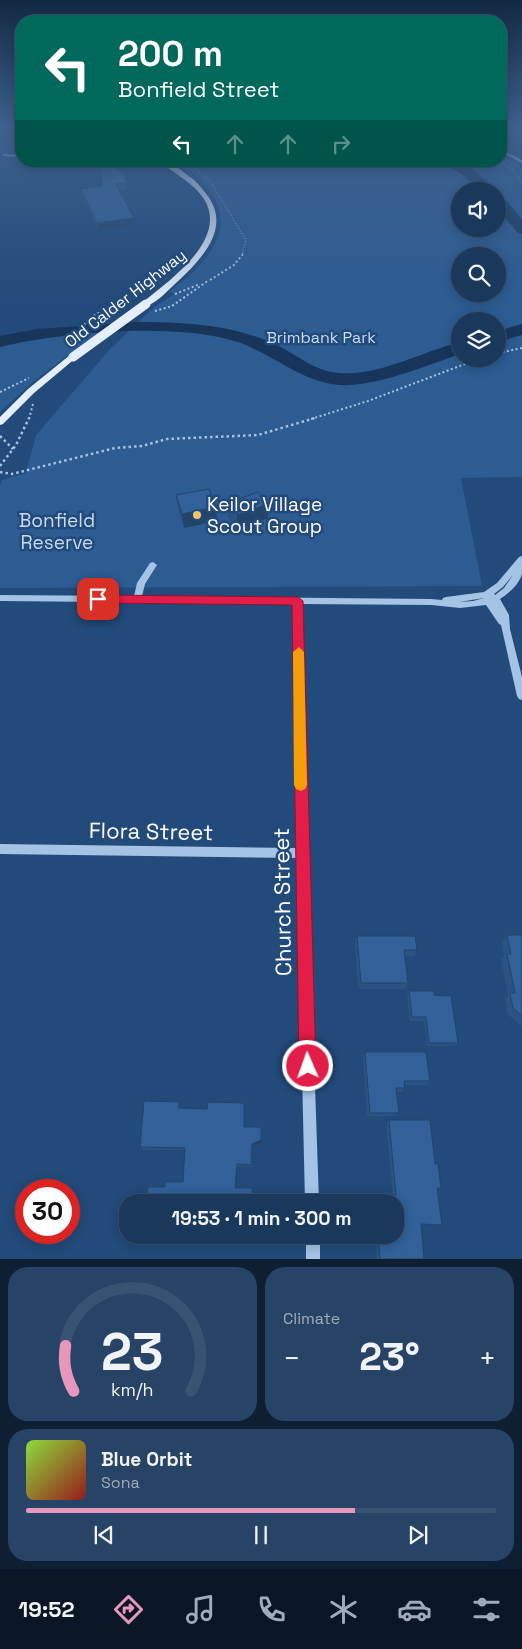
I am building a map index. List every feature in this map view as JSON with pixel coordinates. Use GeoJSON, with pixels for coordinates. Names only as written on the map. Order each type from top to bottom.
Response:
{"type":"FeatureCollection","features":[{"type":"Feature","properties":{"kind":"main road","name":"Old Calder Highway"},"geometry":{"type":"LineString","coordinates":[[2,420],[31,391],[73,357],[146,304],[199,258],[208,243],[212,227],[211,210],[203,192],[197,186]]}},
{"type":"Feature","properties":{"kind":"street"},"geometry":{"type":"LineString","coordinates":[[491,598],[522,559]]}},
{"type":"Feature","properties":{"kind":"street"},"geometry":{"type":"LineString","coordinates":[[0,598],[431,602],[452,605],[491,598],[510,586],[522,564]]}},
{"type":"Feature","properties":{"kind":"street"},"geometry":{"type":"LineString","coordinates":[[137,600],[141,583],[153,565]]}},
{"type":"Feature","properties":{"kind":"street"},"geometry":{"type":"LineString","coordinates":[[491,598],[506,629],[522,696]]}},
{"type":"Feature","properties":{"kind":"street","name":"Church Street"},"geometry":{"type":"LineString","coordinates":[[298,601],[302,853],[312,1194]]}},
{"type":"Feature","properties":{"kind":"street","name":"Flora Street"},"geometry":{"type":"LineString","coordinates":[[0,849],[302,853]]}},
{"type":"Feature","properties":{"kind":"street"},"geometry":{"type":"LineString","coordinates":[[313,1244],[313,1259]]}},
{"type":"Feature","properties":{"kind":"path"},"geometry":{"type":"LineString","coordinates":[[172,296],[209,280]]}},
{"type":"Feature","properties":{"kind":"path"},"geometry":{"type":"LineString","coordinates":[[63,351],[95,313]]}},
{"type":"Feature","properties":{"kind":"path"},"geometry":{"type":"LineString","coordinates":[[506,351],[522,348]]}},
{"type":"Feature","properties":{"kind":"path"},"geometry":{"type":"LineString","coordinates":[[0,472],[12,474],[101,450],[142,446],[167,440],[258,435],[272,432],[368,401],[457,367]]}},
{"type":"Feature","properties":{"kind":"path"},"geometry":{"type":"LineString","coordinates":[[0,392],[30,377]]}},
{"type":"Feature","properties":{"kind":"path"},"geometry":{"type":"LineString","coordinates":[[0,466],[13,449],[23,431]]}},
{"type":"Feature","properties":{"kind":"path"},"geometry":{"type":"LineString","coordinates":[[0,436],[13,449]]}},
{"type":"Feature","properties":{"kind":"green space","name":"Brimbank Park"},"geometry":{"type":"Polygon","coordinates":[[[205,186],[451,186],[451,237],[506,237],[506,186],[522,186],[522,477],[461,478],[482,586],[0,588],[0,485],[2,480],[26,473],[36,435],[110,349],[153,308],[174,294],[169,292],[206,258],[215,244],[220,230],[220,215],[215,200],[205,186]]]}},
{"type":"Feature","properties":{"kind":"green space"},"geometry":{"type":"Polygon","coordinates":[[[103,329],[34,381],[0,412],[0,342],[34,335],[103,329]]]}},
{"type":"Feature","properties":{"kind":"building"},"geometry":{"type":"Polygon","coordinates":[[[117,186],[134,218],[97,223],[81,189],[117,186]]]}},
{"type":"Feature","properties":{"kind":"building"},"geometry":{"type":"Polygon","coordinates":[[[209,489],[216,507],[182,514],[176,495],[209,489]]]}},
{"type":"Feature","properties":{"kind":"building"},"geometry":{"type":"Polygon","coordinates":[[[258,492],[268,504],[237,515],[228,503],[258,492]]]}},
{"type":"Feature","properties":{"kind":"building"},"geometry":{"type":"Polygon","coordinates":[[[507,935],[522,935],[522,1016],[513,1008],[510,993],[515,993],[507,954],[511,954],[507,935]]]}},
{"type":"Feature","properties":{"kind":"building"},"geometry":{"type":"Polygon","coordinates":[[[357,936],[415,936],[417,950],[404,950],[408,983],[361,983],[357,936]]]}},
{"type":"Feature","properties":{"kind":"building"},"geometry":{"type":"Polygon","coordinates":[[[409,991],[434,991],[434,995],[451,996],[458,1043],[429,1043],[426,1017],[412,1017],[409,991]]]}},
{"type":"Feature","properties":{"kind":"building"},"geometry":{"type":"Polygon","coordinates":[[[365,1052],[426,1052],[430,1081],[404,1081],[405,1088],[396,1088],[399,1113],[370,1113],[365,1052]]]}},
{"type":"Feature","properties":{"kind":"building"},"geometry":{"type":"Polygon","coordinates":[[[144,1101],[179,1102],[179,1108],[207,1109],[208,1102],[244,1103],[244,1127],[261,1127],[261,1140],[252,1144],[251,1165],[237,1164],[235,1188],[252,1188],[252,1194],[147,1194],[148,1187],[165,1187],[165,1182],[183,1182],[185,1148],[140,1147],[144,1101]]]}},
{"type":"Feature","properties":{"kind":"building"},"geometry":{"type":"Polygon","coordinates":[[[389,1120],[430,1120],[435,1164],[438,1164],[441,1188],[437,1188],[442,1225],[421,1224],[424,1259],[380,1259],[379,1244],[404,1244],[404,1194],[396,1194],[389,1120]]]}},
{"type":"Feature","properties":{"kind":"waterway"},"geometry":{"type":"LineString","coordinates":[[506,210],[522,229]]}},
{"type":"Feature","properties":{"kind":"waterway"},"geometry":{"type":"LineString","coordinates":[[0,342],[30,335],[110,328],[189,328],[240,337],[272,349],[309,370],[339,379],[351,379],[382,373],[451,351]]}},
{"type":"Feature","properties":{"kind":"waterway"},"geometry":{"type":"LineString","coordinates":[[506,334],[522,329]]}},
{"type":"Feature","properties":{"kind":"slow traffic"},"geometry":{"type":"LineString","coordinates":[[299,652],[301,785]]}},
{"type":"Feature","properties":{"kind":"place","name":"Keilor Village Scout Group"},"geometry":{"type":"Point","coordinates":[197,515]}},
{"type":"Feature","properties":{"kind":"route"},"geometry":{"type":"LineString","coordinates":[[98,599],[298,601],[308,1066]]}},
{"type":"Feature","properties":{"kind":"park label","name":"Bonfield Reserve"},"geometry":{"type":"Point","coordinates":[57,531]}}]}
